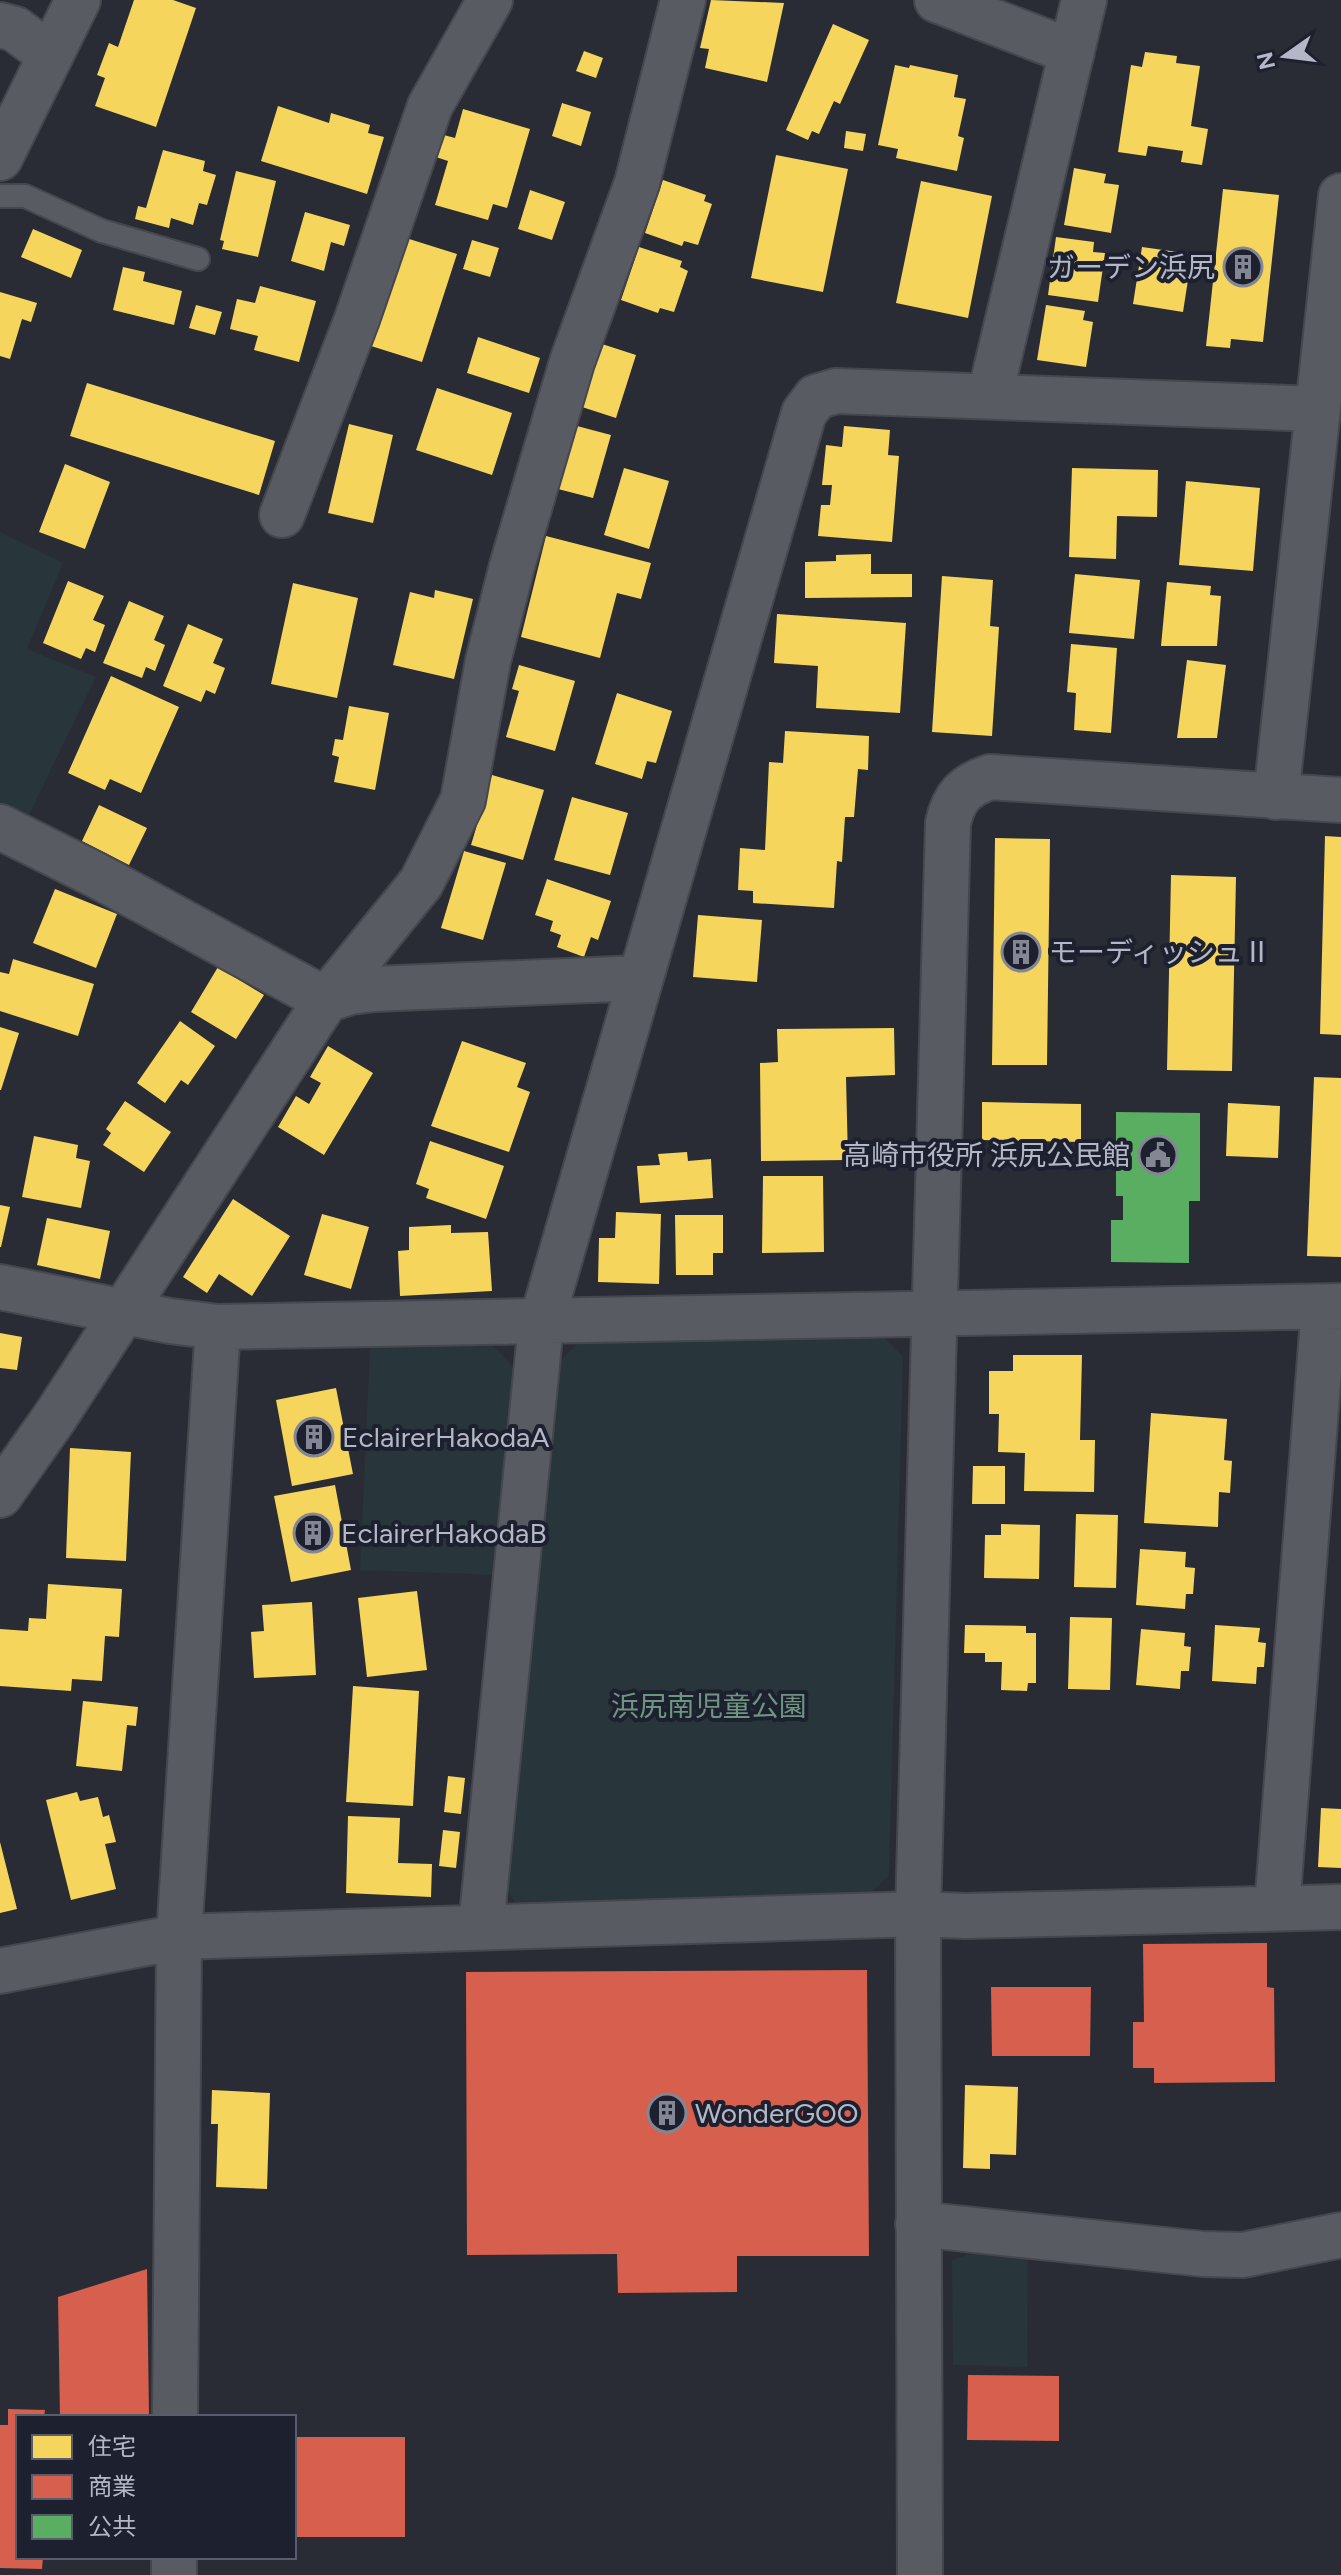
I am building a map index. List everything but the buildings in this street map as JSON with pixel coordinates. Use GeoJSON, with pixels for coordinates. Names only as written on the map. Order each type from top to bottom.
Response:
{"type":"FeatureCollection","features":[{"type":"Feature","properties":{"kind":"street"},"geometry":{"type":"LineString","coordinates":[[0,158],[78,0]]}},
{"type":"Feature","properties":{"kind":"street"},"geometry":{"type":"LineString","coordinates":[[282,515],[357,319],[430,106],[490,0]]}},
{"type":"Feature","properties":{"kind":"street"},"geometry":{"type":"LineString","coordinates":[[0,1495],[326,1000],[421,883],[463,800],[488,661],[512,566],[572,362],[637,183],[683,0]]}},
{"type":"Feature","properties":{"kind":"street"},"geometry":{"type":"LineString","coordinates":[[937,0],[1072,52]]}},
{"type":"Feature","properties":{"kind":"street"},"geometry":{"type":"LineString","coordinates":[[990,395],[1084,0]]}},
{"type":"Feature","properties":{"kind":"street"},"geometry":{"type":"LineString","coordinates":[[0,25],[15,29],[50,55]]}},
{"type":"Feature","properties":{"kind":"street"},"geometry":{"type":"LineString","coordinates":[[1276,797],[1341,196]]}},
{"type":"Feature","properties":{"kind":"street"},"geometry":{"type":"LineString","coordinates":[[481,1927],[541,1324],[804,413],[816,397],[836,391],[1318,409]]}},
{"type":"Feature","properties":{"kind":"street"},"geometry":{"type":"LineString","coordinates":[[920,2575],[918,1914],[937,1315],[948,823],[953,801],[975,782],[990,777],[1341,800]]}},
{"type":"Feature","properties":{"kind":"street"},"geometry":{"type":"LineString","coordinates":[[0,827],[96,875],[326,1000],[350,992],[374,989],[639,978]]}},
{"type":"Feature","properties":{"kind":"street"},"geometry":{"type":"LineString","coordinates":[[0,1287],[121,1312],[218,1327],[541,1324],[1332,1306],[1277,1907]]}},
{"type":"Feature","properties":{"kind":"street"},"geometry":{"type":"LineString","coordinates":[[175,2415],[179,1937],[218,1327]]}},
{"type":"Feature","properties":{"kind":"street"},"geometry":{"type":"LineString","coordinates":[[0,1971],[179,1937],[918,1914],[965,1916],[1341,1907]]}},
{"type":"Feature","properties":{"kind":"street"},"geometry":{"type":"LineString","coordinates":[[918,2224],[1203,2254],[1243,2255],[1341,2235]]}},
{"type":"Feature","properties":{"kind":"lane"},"geometry":{"type":"LineString","coordinates":[[0,196],[25,196],[102,231],[198,259]]}},
{"type":"Feature","properties":{"kind":"green space"},"geometry":{"type":"Polygon","coordinates":[[[0,532],[63,563],[27,649],[96,677],[23,827],[0,816],[0,532]]]}},
{"type":"Feature","properties":{"kind":"green space","name":"浜尻南児童公園"},"geometry":{"type":"Polygon","coordinates":[[[883,1336],[903,1357],[889,1875],[868,1897],[517,1907],[506,1887],[557,1364],[578,1343],[883,1336]]]}},
{"type":"Feature","properties":{"kind":"green space"},"geometry":{"type":"Polygon","coordinates":[[[492,1344],[515,1369],[494,1575],[360,1570],[370,1347],[492,1344]]]}},
{"type":"Feature","properties":{"kind":"green space"},"geometry":{"type":"Polygon","coordinates":[[[990,2247],[1028,2252],[1027,2367],[953,2365],[952,2260],[990,2247]]]}},
{"type":"Feature","properties":{"kind":"place","name":"ガーデン浜尻"},"geometry":{"type":"Point","coordinates":[1243,267]}},
{"type":"Feature","properties":{"kind":"place","name":"モーディッシュⅡ"},"geometry":{"type":"Point","coordinates":[1021,952]}},
{"type":"Feature","properties":{"kind":"place","name":"高崎市役所 浜尻公民館"},"geometry":{"type":"Point","coordinates":[1158,1155]}},
{"type":"Feature","properties":{"kind":"place","name":"EclairerHakodaA"},"geometry":{"type":"Point","coordinates":[314,1437]}},
{"type":"Feature","properties":{"kind":"place","name":"EclairerHakodaB"},"geometry":{"type":"Point","coordinates":[313,1533]}},
{"type":"Feature","properties":{"kind":"place","name":"WonderGOO"},"geometry":{"type":"Point","coordinates":[667,2113]}}]}
